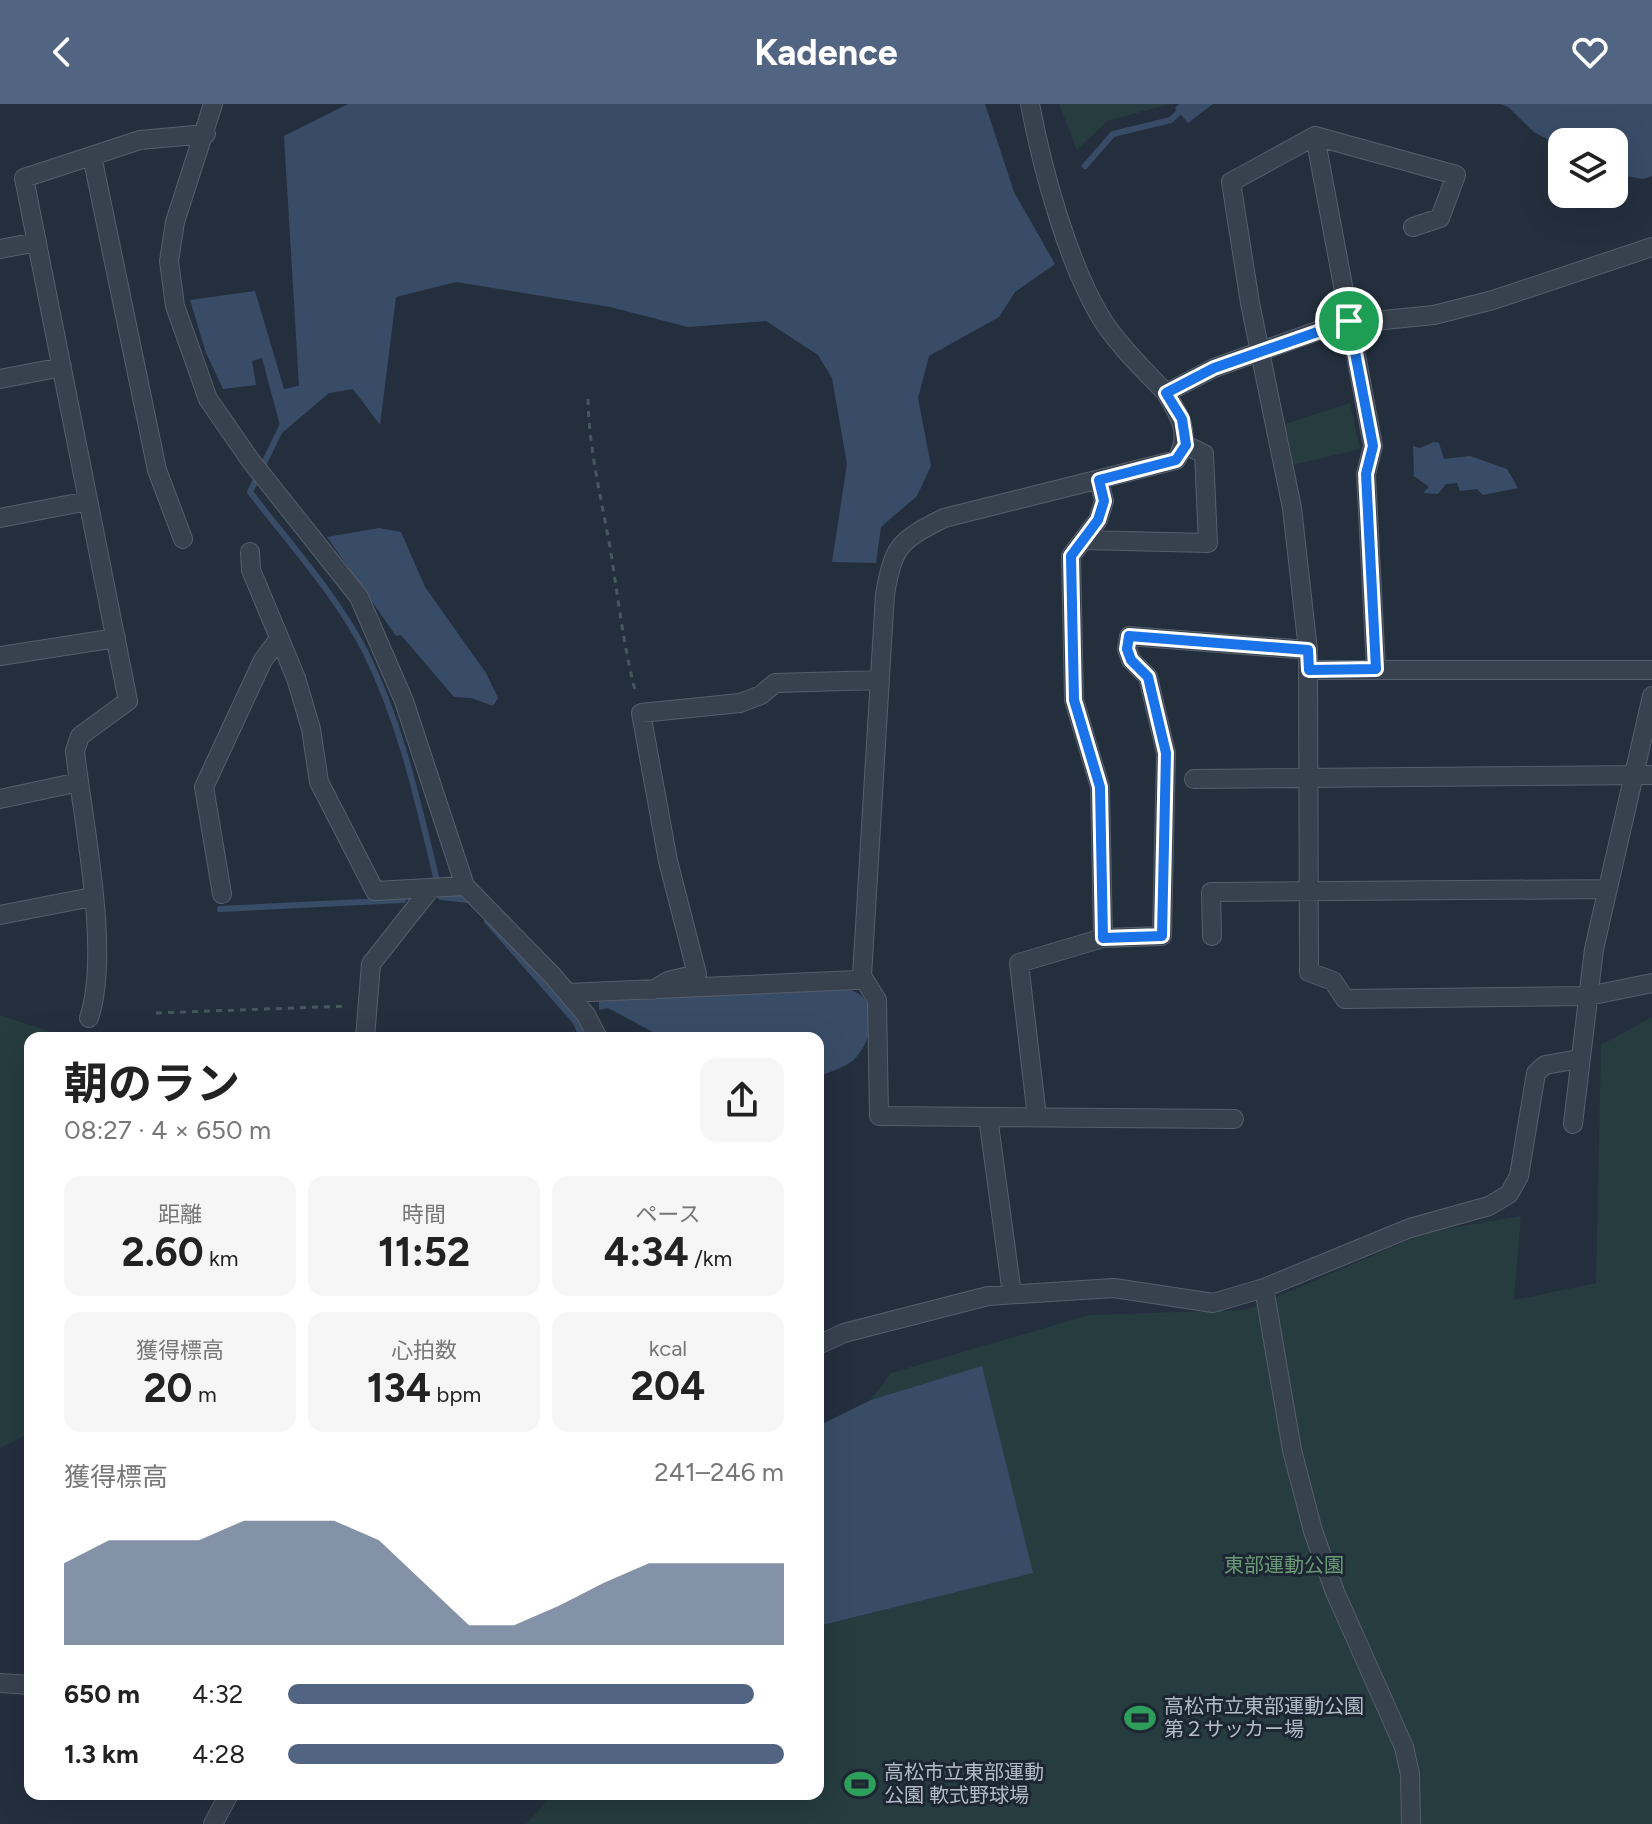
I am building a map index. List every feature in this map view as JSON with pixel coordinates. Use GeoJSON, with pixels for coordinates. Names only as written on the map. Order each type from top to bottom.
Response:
{"type":"FeatureCollection","features":[{"type":"Feature","properties":{"kind":"street"},"geometry":{"type":"LineString","coordinates":[[213,104],[206,134],[175,222],[169,261],[175,306],[208,399],[251,461],[359,597],[404,701],[465,886],[568,993],[595,1032]]}},
{"type":"Feature","properties":{"kind":"street"},"geometry":{"type":"LineString","coordinates":[[1030,104],[1042,169],[1086,287],[1105,324],[1166,393],[1182,419],[1186,445],[1176,460],[944,518],[912,534],[892,556],[885,594],[862,976],[877,1000],[879,1116],[1234,1119]]}},
{"type":"Feature","properties":{"kind":"street"},"geometry":{"type":"LineString","coordinates":[[89,1018],[96,998],[98,955],[75,751],[80,736],[128,701],[24,178],[140,140],[206,134]]}},
{"type":"Feature","properties":{"kind":"street"},"geometry":{"type":"LineString","coordinates":[[1315,136],[1373,446],[1366,474],[1376,669]]}},
{"type":"Feature","properties":{"kind":"street"},"geometry":{"type":"LineString","coordinates":[[1413,227],[1440,218],[1456,175],[1315,136],[1231,182],[1260,351],[1292,508],[1308,650],[1309,972],[1333,981],[1345,999],[1588,996],[1652,983]]}},
{"type":"Feature","properties":{"kind":"street"},"geometry":{"type":"LineString","coordinates":[[92,156],[157,470],[183,539]]}},
{"type":"Feature","properties":{"kind":"street"},"geometry":{"type":"LineString","coordinates":[[0,249],[37,242]]}},
{"type":"Feature","properties":{"kind":"street"},"geometry":{"type":"LineString","coordinates":[[1166,393],[1214,368],[1349,321],[1434,315],[1493,300],[1652,247]]}},
{"type":"Feature","properties":{"kind":"street"},"geometry":{"type":"LineString","coordinates":[[0,379],[62,367]]}},
{"type":"Feature","properties":{"kind":"street"},"geometry":{"type":"LineString","coordinates":[[1083,540],[1208,543],[1204,454],[1186,445]]}},
{"type":"Feature","properties":{"kind":"street"},"geometry":{"type":"LineString","coordinates":[[1099,480],[1104,501],[1098,520],[1071,556],[1074,700],[1100,787],[1103,938]]}},
{"type":"Feature","properties":{"kind":"street"},"geometry":{"type":"LineString","coordinates":[[0,518],[88,501]]}},
{"type":"Feature","properties":{"kind":"street"},"geometry":{"type":"LineString","coordinates":[[250,552],[251,570],[296,678],[311,729],[319,782],[375,891],[465,886]]}},
{"type":"Feature","properties":{"kind":"street"},"geometry":{"type":"LineString","coordinates":[[1037,1117],[1019,963],[1103,938],[1162,936],[1166,753],[1148,677],[1131,660],[1127,649],[1129,636],[1308,650]]}},
{"type":"Feature","properties":{"kind":"street"},"geometry":{"type":"LineString","coordinates":[[0,656],[116,638]]}},
{"type":"Feature","properties":{"kind":"street"},"geometry":{"type":"LineString","coordinates":[[222,894],[204,787],[263,660],[278,640]]}},
{"type":"Feature","properties":{"kind":"street"},"geometry":{"type":"LineString","coordinates":[[1309,670],[1652,670]]}},
{"type":"Feature","properties":{"kind":"street"},"geometry":{"type":"LineString","coordinates":[[653,990],[668,981],[697,974],[668,861],[641,713],[740,703],[761,695],[775,683],[880,680]]}},
{"type":"Feature","properties":{"kind":"street"},"geometry":{"type":"LineString","coordinates":[[1573,1124],[1594,949],[1608,889],[1643,775],[1652,696]]}},
{"type":"Feature","properties":{"kind":"street"},"geometry":{"type":"LineString","coordinates":[[1194,779],[1643,775]]}},
{"type":"Feature","properties":{"kind":"street"},"geometry":{"type":"LineString","coordinates":[[0,799],[79,782]]}},
{"type":"Feature","properties":{"kind":"street"},"geometry":{"type":"LineString","coordinates":[[366,1032],[371,964],[431,888]]}},
{"type":"Feature","properties":{"kind":"street"},"geometry":{"type":"LineString","coordinates":[[1212,936],[1211,892],[1608,889]]}},
{"type":"Feature","properties":{"kind":"street"},"geometry":{"type":"LineString","coordinates":[[0,915],[92,897]]}},
{"type":"Feature","properties":{"kind":"street"},"geometry":{"type":"LineString","coordinates":[[568,993],[827,982],[857,980],[862,976]]}},
{"type":"Feature","properties":{"kind":"street"},"geometry":{"type":"LineString","coordinates":[[824,1342],[844,1333],[923,1311],[1012,1294],[1114,1288],[1213,1303],[1264,1288],[1355,1248],[1489,1206],[1509,1194],[1519,1176],[1536,1073],[1545,1065],[1579,1059]]}},
{"type":"Feature","properties":{"kind":"street"},"geometry":{"type":"LineString","coordinates":[[988,1117],[1012,1294]]}},
{"type":"Feature","properties":{"kind":"street"},"geometry":{"type":"LineString","coordinates":[[1264,1288],[1304,1504],[1335,1592],[1404,1747],[1410,1774],[1411,1824]]}},
{"type":"Feature","properties":{"kind":"street"},"geometry":{"type":"LineString","coordinates":[[0,1683],[24,1685]]}},
{"type":"Feature","properties":{"kind":"street"},"geometry":{"type":"LineString","coordinates":[[213,1824],[226,1800]]}},
{"type":"Feature","properties":{"kind":"path"},"geometry":{"type":"LineString","coordinates":[[588,399],[589,440],[610,550],[615,601],[641,713]]}},
{"type":"Feature","properties":{"kind":"path"},"geometry":{"type":"LineString","coordinates":[[156,1013],[368,1005]]}},
{"type":"Feature","properties":{"kind":"green space"},"geometry":{"type":"Polygon","coordinates":[[[1059,104],[1170,104],[1107,121],[1077,150],[1059,104]]]}},
{"type":"Feature","properties":{"kind":"green space"},"geometry":{"type":"Polygon","coordinates":[[[1350,403],[1360,449],[1293,465],[1285,424],[1350,403]]]}},
{"type":"Feature","properties":{"kind":"green space"},"geometry":{"type":"Polygon","coordinates":[[[0,1015],[51,1032],[24,1032],[24,1436],[0,1448],[0,1015]]]}},
{"type":"Feature","properties":{"kind":"green space","name":"東部運動公園"},"geometry":{"type":"Polygon","coordinates":[[[1652,1017],[1652,1824],[526,1824],[548,1800],[824,1800],[824,1461],[891,1373],[1089,1315],[1246,1310],[1428,1232],[1521,1216],[1514,1300],[1596,1283],[1601,1045],[1652,1017]]]}},
{"type":"Feature","properties":{"kind":"water"},"geometry":{"type":"Polygon","coordinates":[[[348,104],[985,104],[1014,192],[1055,264],[1015,292],[999,317],[929,356],[918,398],[931,466],[917,496],[881,527],[876,563],[832,562],[847,464],[832,378],[818,355],[766,321],[688,327],[610,307],[456,282],[396,297],[380,425],[353,389],[329,393],[282,433],[262,358],[252,361],[256,385],[223,389],[206,353],[190,300],[255,291],[284,389],[299,386],[284,136],[348,104]]]}},
{"type":"Feature","properties":{"kind":"water"},"geometry":{"type":"Polygon","coordinates":[[[1179,104],[1213,104],[1188,123],[1175,108],[1179,104]]]}},
{"type":"Feature","properties":{"kind":"water"},"geometry":{"type":"Polygon","coordinates":[[[1500,104],[1652,104],[1652,176],[1643,179],[1628,176],[1628,128],[1548,128],[1548,140],[1534,132],[1508,107],[1500,104]]]}},
{"type":"Feature","properties":{"kind":"water"},"geometry":{"type":"Polygon","coordinates":[[[1439,443],[1444,459],[1470,456],[1507,469],[1518,488],[1483,495],[1477,489],[1460,491],[1457,483],[1446,484],[1438,494],[1423,493],[1429,487],[1414,476],[1413,446],[1420,448],[1439,443]]]}},
{"type":"Feature","properties":{"kind":"water"},"geometry":{"type":"Polygon","coordinates":[[[379,528],[401,532],[425,587],[486,673],[498,698],[493,706],[471,698],[454,697],[401,635],[396,636],[327,537],[379,528]]]}},
{"type":"Feature","properties":{"kind":"water"},"geometry":{"type":"Polygon","coordinates":[[[850,990],[865,1000],[870,1028],[863,1047],[854,1059],[824,1075],[824,1032],[653,1032],[608,1008],[599,1010],[599,1000],[850,990]]]}},
{"type":"Feature","properties":{"kind":"water"},"geometry":{"type":"Polygon","coordinates":[[[982,1366],[1033,1573],[824,1625],[824,1423],[871,1400],[982,1366]]]}},
{"type":"Feature","properties":{"kind":"waterway"},"geometry":{"type":"LineString","coordinates":[[1085,166],[1113,134],[1171,120],[1187,104]]}},
{"type":"Feature","properties":{"kind":"waterway"},"geometry":{"type":"LineString","coordinates":[[284,422],[250,492],[326,589],[365,651],[401,741],[441,897]]}},
{"type":"Feature","properties":{"kind":"waterway"},"geometry":{"type":"LineString","coordinates":[[441,897],[469,900]]}},
{"type":"Feature","properties":{"kind":"waterway"},"geometry":{"type":"LineString","coordinates":[[220,909],[403,900]]}},
{"type":"Feature","properties":{"kind":"waterway"},"geometry":{"type":"LineString","coordinates":[[487,921],[575,1021],[580,1032]]}},
{"type":"Feature","properties":{"kind":"place","name":"高松市立東部運動公園 第２サッカー場"},"geometry":{"type":"Point","coordinates":[1140,1718]}},
{"type":"Feature","properties":{"kind":"place","name":"高松市立東部運動 公園 軟式野球場"},"geometry":{"type":"Point","coordinates":[860,1784]}},
{"type":"Feature","properties":{"kind":"route"},"geometry":{"type":"LineString","coordinates":[[1349,321],[1373,446],[1366,474],[1376,669],[1309,670],[1308,650],[1129,636],[1127,649],[1131,660],[1148,677],[1166,753],[1162,936],[1103,938],[1100,787],[1074,700],[1071,556],[1098,520],[1104,501],[1099,480],[1176,460],[1186,445],[1182,419],[1166,393],[1214,368],[1349,321]]}}]}
